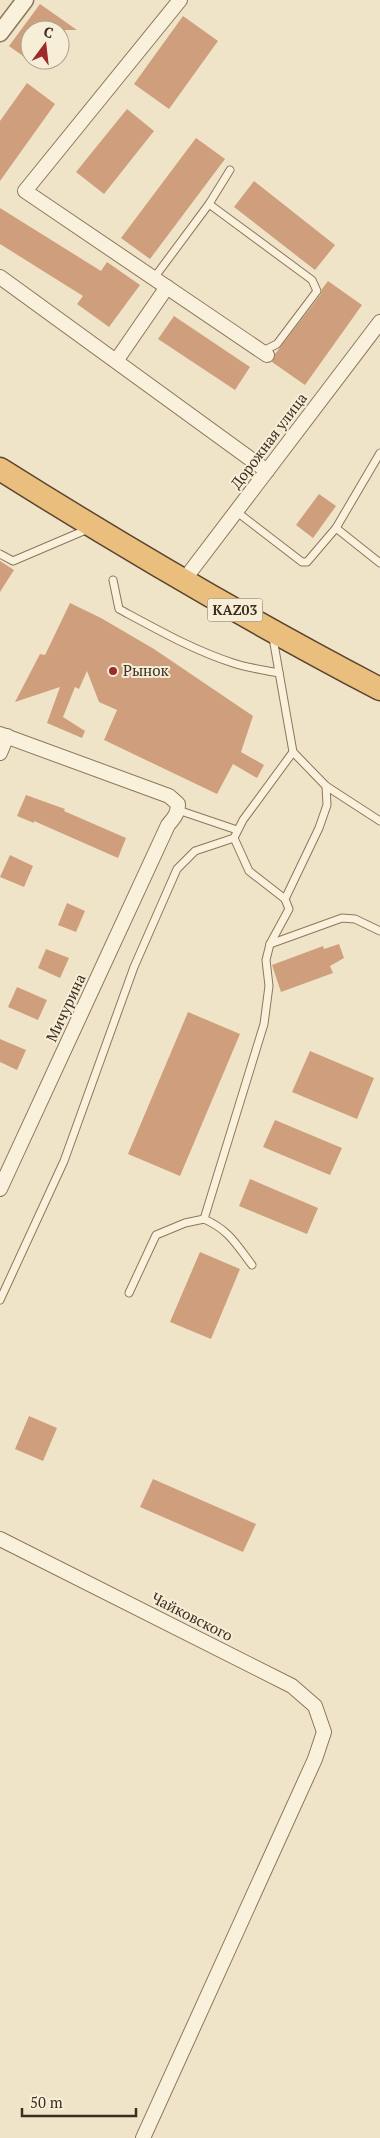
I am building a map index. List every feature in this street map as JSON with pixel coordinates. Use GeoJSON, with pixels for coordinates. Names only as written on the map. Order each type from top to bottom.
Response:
{"type":"FeatureCollection","features":[{"type":"Feature","properties":{"kind":"highway","name":"KАZ03"},"geometry":{"type":"LineString","coordinates":[[0,469],[92,527],[272,632],[380,689]]}},
{"type":"Feature","properties":{"kind":"street"},"geometry":{"type":"LineString","coordinates":[[0,33],[25,0]]}},
{"type":"Feature","properties":{"kind":"street"},"geometry":{"type":"LineString","coordinates":[[180,0],[24,191],[265,353]]}},
{"type":"Feature","properties":{"kind":"street"},"geometry":{"type":"LineString","coordinates":[[0,277],[267,471]]}},
{"type":"Feature","properties":{"kind":"street"},"geometry":{"type":"LineString","coordinates":[[116,361],[167,287]]}},
{"type":"Feature","properties":{"kind":"street","name":"Дорожная улица"},"geometry":{"type":"LineString","coordinates":[[184,580],[380,322]]}},
{"type":"Feature","properties":{"kind":"street"},"geometry":{"type":"LineString","coordinates":[[0,753],[4,735],[169,796],[178,804],[178,810]]}},
{"type":"Feature","properties":{"kind":"street","name":"Мичурина"},"geometry":{"type":"LineString","coordinates":[[0,1189],[162,840],[178,810]]}},
{"type":"Feature","properties":{"kind":"street","name":"Чайковского"},"geometry":{"type":"LineString","coordinates":[[0,1539],[292,1686],[315,1706],[324,1732],[315,1759],[144,2138]]}},
{"type":"Feature","properties":{"kind":"lane"},"geometry":{"type":"LineString","coordinates":[[154,278],[209,204],[230,170]]}},
{"type":"Feature","properties":{"kind":"lane"},"geometry":{"type":"LineString","coordinates":[[209,204],[312,280],[317,291],[277,344],[265,353]]}},
{"type":"Feature","properties":{"kind":"lane"},"geometry":{"type":"LineString","coordinates":[[236,512],[302,562],[312,560],[336,528],[380,453]]}},
{"type":"Feature","properties":{"kind":"lane"},"geometry":{"type":"LineString","coordinates":[[0,554],[14,562],[92,527]]}},
{"type":"Feature","properties":{"kind":"lane"},"geometry":{"type":"LineString","coordinates":[[336,528],[380,563]]}},
{"type":"Feature","properties":{"kind":"lane"},"geometry":{"type":"LineString","coordinates":[[113,580],[119,609],[188,646],[236,664],[279,673]]}},
{"type":"Feature","properties":{"kind":"lane"},"geometry":{"type":"LineString","coordinates":[[272,632],[293,752],[326,786],[380,822]]}},
{"type":"Feature","properties":{"kind":"lane"},"geometry":{"type":"LineString","coordinates":[[204,1219],[264,1024],[269,986],[266,960],[270,944],[289,909],[285,899],[249,871],[234,838],[242,820],[293,752]]}},
{"type":"Feature","properties":{"kind":"lane"},"geometry":{"type":"LineString","coordinates":[[285,899],[328,805],[326,786]]}},
{"type":"Feature","properties":{"kind":"lane"},"geometry":{"type":"LineString","coordinates":[[178,810],[237,830]]}},
{"type":"Feature","properties":{"kind":"lane"},"geometry":{"type":"LineString","coordinates":[[0,1300],[64,1161],[134,966],[177,869],[195,851],[234,838]]}},
{"type":"Feature","properties":{"kind":"lane"},"geometry":{"type":"LineString","coordinates":[[270,944],[342,918],[355,919],[380,931]]}},
{"type":"Feature","properties":{"kind":"lane"},"geometry":{"type":"LineString","coordinates":[[129,1293],[156,1235],[185,1223],[204,1219],[220,1226],[229,1234],[252,1265]]}},
{"type":"Feature","properties":{"kind":"building"},"geometry":{"type":"Polygon","coordinates":[[[40,4],[63,20],[28,20],[40,4]]]}},
{"type":"Feature","properties":{"kind":"building"},"geometry":{"type":"Polygon","coordinates":[[[183,16],[218,41],[169,109],[134,84],[183,16]]]}},
{"type":"Feature","properties":{"kind":"building"},"geometry":{"type":"Polygon","coordinates":[[[70,25],[77,30],[70,30],[70,25]]]}},
{"type":"Feature","properties":{"kind":"building"},"geometry":{"type":"Polygon","coordinates":[[[20,31],[20,54],[9,46],[20,31]]]}},
{"type":"Feature","properties":{"kind":"building"},"geometry":{"type":"Polygon","coordinates":[[[27,83],[55,104],[0,181],[0,121],[27,83]]]}},
{"type":"Feature","properties":{"kind":"building"},"geometry":{"type":"Polygon","coordinates":[[[127,109],[154,131],[104,194],[76,172],[127,109]]]}},
{"type":"Feature","properties":{"kind":"building"},"geometry":{"type":"Polygon","coordinates":[[[196,138],[225,159],[150,259],[121,238],[196,138]]]}},
{"type":"Feature","properties":{"kind":"building"},"geometry":{"type":"Polygon","coordinates":[[[254,181],[335,245],[315,270],[234,207],[254,181]]]}},
{"type":"Feature","properties":{"kind":"building"},"geometry":{"type":"Polygon","coordinates":[[[0,208],[101,271],[107,262],[140,285],[109,327],[77,304],[83,296],[0,244],[0,208]]]}},
{"type":"Feature","properties":{"kind":"building"},"geometry":{"type":"Polygon","coordinates":[[[328,281],[362,305],[305,385],[272,362],[275,354],[321,294],[328,281]]]}},
{"type":"Feature","properties":{"kind":"building"},"geometry":{"type":"Polygon","coordinates":[[[174,316],[250,367],[235,390],[158,339],[174,316]]]}},
{"type":"Feature","properties":{"kind":"building"},"geometry":{"type":"Polygon","coordinates":[[[319,494],[336,506],[313,538],[296,525],[319,494]]]}},
{"type":"Feature","properties":{"kind":"building"},"geometry":{"type":"Polygon","coordinates":[[[0,561],[14,570],[0,592],[0,561]]]}},
{"type":"Feature","properties":{"kind":"building","name":"Рынок"},"geometry":{"type":"Polygon","coordinates":[[[70,603],[101,618],[154,649],[253,716],[241,752],[264,765],[257,778],[233,764],[217,794],[104,740],[117,710],[99,702],[87,671],[79,689],[75,687],[63,717],[85,731],[82,738],[47,723],[60,687],[15,702],[40,654],[45,655],[70,603]]]}},
{"type":"Feature","properties":{"kind":"building"},"geometry":{"type":"Polygon","coordinates":[[[26,795],[65,809],[64,811],[126,838],[118,858],[34,821],[34,823],[17,816],[26,795]]]}},
{"type":"Feature","properties":{"kind":"building"},"geometry":{"type":"Polygon","coordinates":[[[10,855],[33,866],[24,887],[0,877],[10,855]]]}},
{"type":"Feature","properties":{"kind":"building"},"geometry":{"type":"Polygon","coordinates":[[[67,903],[85,911],[76,932],[58,925],[67,903]]]}},
{"type":"Feature","properties":{"kind":"building"},"geometry":{"type":"Polygon","coordinates":[[[339,944],[344,958],[330,966],[333,973],[281,992],[272,965],[323,946],[324,949],[339,944]]]}},
{"type":"Feature","properties":{"kind":"building"},"geometry":{"type":"Polygon","coordinates":[[[46,949],[69,958],[60,978],[38,968],[46,949]]]}},
{"type":"Feature","properties":{"kind":"building"},"geometry":{"type":"Polygon","coordinates":[[[17,987],[47,1000],[38,1020],[8,1007],[17,987]]]}},
{"type":"Feature","properties":{"kind":"building"},"geometry":{"type":"Polygon","coordinates":[[[188,1012],[240,1034],[180,1176],[128,1154],[188,1012]]]}},
{"type":"Feature","properties":{"kind":"building"},"geometry":{"type":"Polygon","coordinates":[[[0,1039],[26,1050],[17,1070],[0,1062],[0,1039]]]}},
{"type":"Feature","properties":{"kind":"building"},"geometry":{"type":"Polygon","coordinates":[[[310,1051],[374,1078],[357,1119],[292,1092],[310,1051]]]}},
{"type":"Feature","properties":{"kind":"building"},"geometry":{"type":"Polygon","coordinates":[[[275,1120],[342,1148],[330,1175],[263,1147],[275,1120]]]}},
{"type":"Feature","properties":{"kind":"building"},"geometry":{"type":"Polygon","coordinates":[[[250,1179],[318,1208],[307,1234],[239,1206],[250,1179]]]}},
{"type":"Feature","properties":{"kind":"building"},"geometry":{"type":"Polygon","coordinates":[[[200,1252],[240,1269],[211,1339],[170,1322],[200,1252]]]}},
{"type":"Feature","properties":{"kind":"building"},"geometry":{"type":"Polygon","coordinates":[[[29,1416],[57,1428],[43,1461],[15,1449],[29,1416]]]}},
{"type":"Feature","properties":{"kind":"building"},"geometry":{"type":"Polygon","coordinates":[[[153,1479],[256,1524],[243,1552],[140,1507],[153,1479]]]}},
{"type":"Feature","properties":{"kind":"place","name":"Рынок"},"geometry":{"type":"Point","coordinates":[113,671]}}]}
